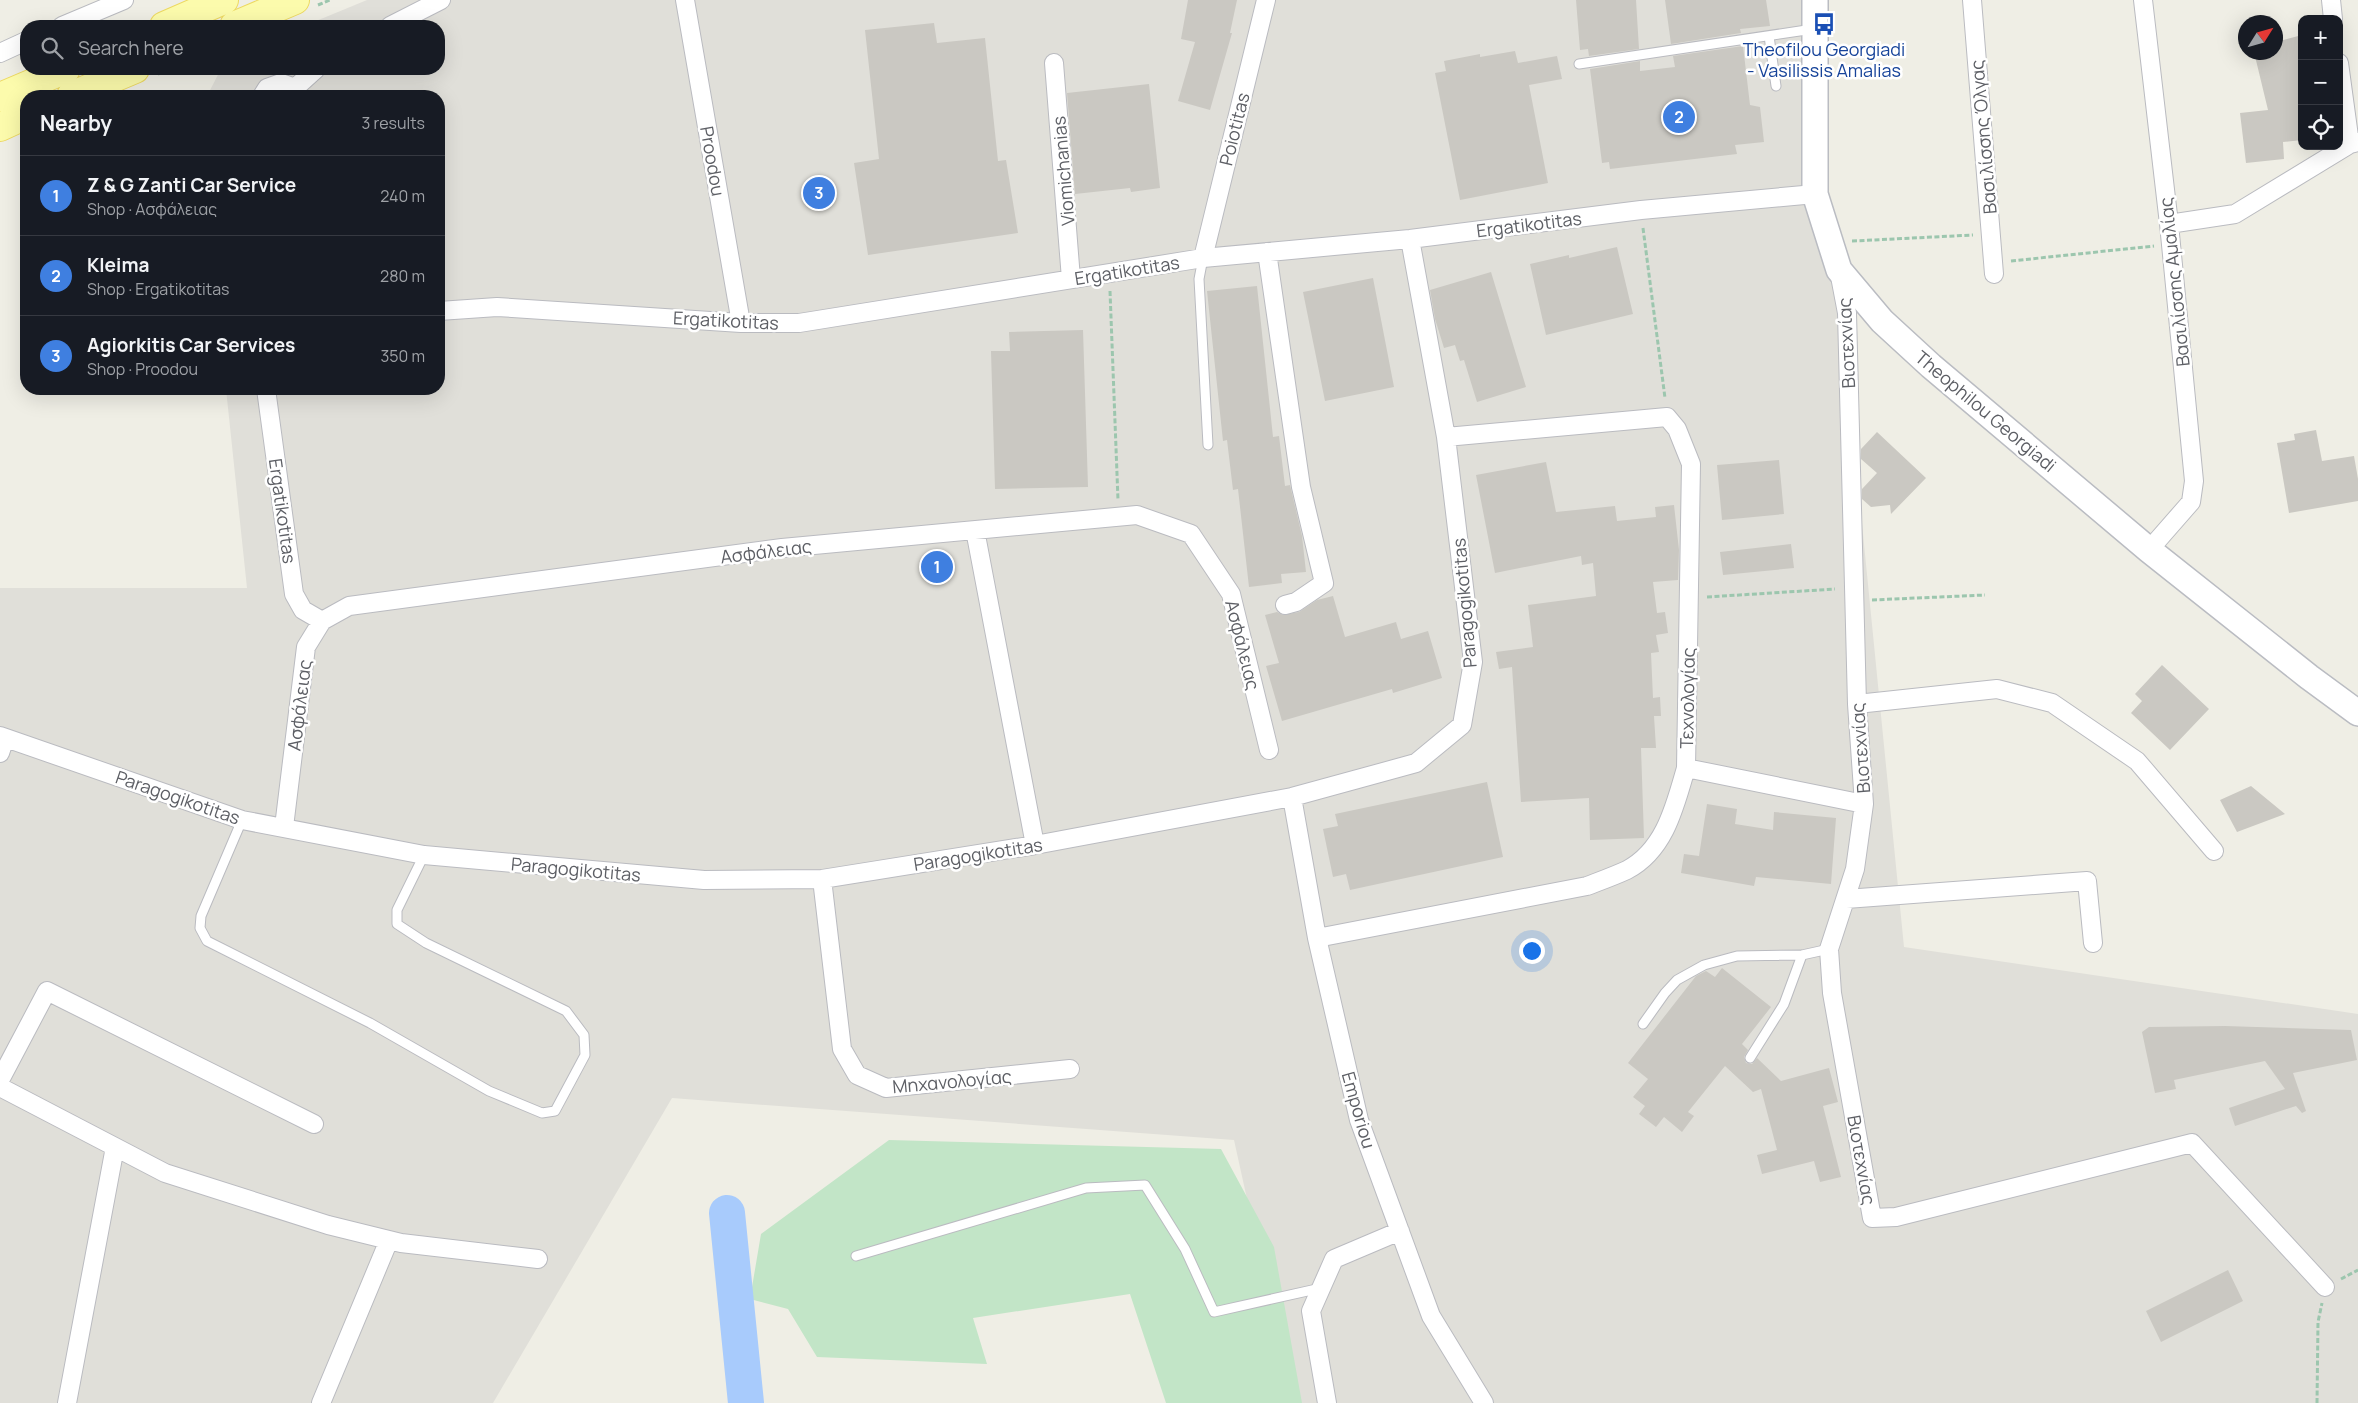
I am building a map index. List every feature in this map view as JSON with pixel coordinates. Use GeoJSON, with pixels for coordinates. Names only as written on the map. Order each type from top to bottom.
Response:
{"type":"FeatureCollection","features":[{"type":"Feature","properties":{"kind":"main road"},"geometry":{"type":"LineString","coordinates":[[178,20],[224,0]]}},
{"type":"Feature","properties":{"kind":"main road"},"geometry":{"type":"LineString","coordinates":[[248,20],[295,0]]}},
{"type":"Feature","properties":{"kind":"main road"},"geometry":{"type":"LineString","coordinates":[[0,97],[52,75]]}},
{"type":"Feature","properties":{"kind":"main road"},"geometry":{"type":"LineString","coordinates":[[85,90],[121,75]]}},
{"type":"Feature","properties":{"kind":"main road"},"geometry":{"type":"LineString","coordinates":[[0,127],[20,118]]}},
{"type":"Feature","properties":{"kind":"street"},"geometry":{"type":"LineString","coordinates":[[76,20],[124,0]]}},
{"type":"Feature","properties":{"kind":"street","name":"Proodou"},"geometry":{"type":"LineString","coordinates":[[685,0],[741,323]]}},
{"type":"Feature","properties":{"kind":"street","name":"Poiotitas"},"geometry":{"type":"LineString","coordinates":[[1203,258],[1266,0]]}},
{"type":"Feature","properties":{"kind":"street","name":"Theophilou Georgiadi"},"geometry":{"type":"LineString","coordinates":[[1816,0],[1815,194],[1839,270],[1882,321],[1931,366],[2149,550],[2309,677],[2358,713]]}},
{"type":"Feature","properties":{"kind":"street","name":"Βασιλίσσης Όλγας"},"geometry":{"type":"LineString","coordinates":[[1972,0],[1994,268]]}},
{"type":"Feature","properties":{"kind":"street","name":"Βασιλίσσης Αμαλίας"},"geometry":{"type":"LineString","coordinates":[[2143,0],[2171,244],[2194,481],[2191,502],[2149,550]]}},
{"type":"Feature","properties":{"kind":"street"},"geometry":{"type":"LineString","coordinates":[[2331,0],[2333,15]]}},
{"type":"Feature","properties":{"kind":"street"},"geometry":{"type":"LineString","coordinates":[[400,20],[432,2]]}},
{"type":"Feature","properties":{"kind":"street"},"geometry":{"type":"LineString","coordinates":[[0,53],[20,45]]}},
{"type":"Feature","properties":{"kind":"street","name":"Viomichanias"},"geometry":{"type":"LineString","coordinates":[[1054,63],[1071,279]]}},
{"type":"Feature","properties":{"kind":"street"},"geometry":{"type":"LineString","coordinates":[[300,90],[311,75]]}},
{"type":"Feature","properties":{"kind":"street"},"geometry":{"type":"LineString","coordinates":[[266,90],[281,83],[294,90]]}},
{"type":"Feature","properties":{"kind":"street"},"geometry":{"type":"LineString","coordinates":[[2168,224],[2235,214],[2354,143],[2343,84]]}},
{"type":"Feature","properties":{"kind":"street","name":"Ergatikotitas"},"geometry":{"type":"LineString","coordinates":[[445,311],[497,307],[741,323],[799,323],[1203,258],[1410,239],[1641,210],[1815,194]]}},
{"type":"Feature","properties":{"kind":"street","name":"Paragogikotitas"},"geometry":{"type":"LineString","coordinates":[[2,743],[242,820],[424,855],[704,880],[822,879],[1035,845],[1292,797],[1416,763],[1462,725],[1473,662],[1446,437],[1410,239]]}},
{"type":"Feature","properties":{"kind":"street"},"geometry":{"type":"LineString","coordinates":[[1267,252],[1301,486],[1324,583],[1296,602],[1285,605]]}},
{"type":"Feature","properties":{"kind":"street","name":"Βιοτεχνίας"},"geometry":{"type":"LineString","coordinates":[[1839,270],[1847,313],[1857,704],[1864,804],[1855,869],[1829,949],[1832,993],[1872,1218],[1896,1217],[2192,1144],[2325,1287]]}},
{"type":"Feature","properties":{"kind":"street","name":"Ergatikotitas"},"geometry":{"type":"LineString","coordinates":[[267,395],[294,594],[303,610],[322,621]]}},
{"type":"Feature","properties":{"kind":"street"},"geometry":{"type":"LineString","coordinates":[[1446,437],[1667,416]]}},
{"type":"Feature","properties":{"kind":"street","name":"Τεχνολογίας"},"geometry":{"type":"LineString","coordinates":[[1317,938],[1587,886],[1628,870],[1655,848],[1674,808],[1686,768],[1690,464],[1678,429],[1667,416]]}},
{"type":"Feature","properties":{"kind":"street","name":"Ασφάλειας"},"geometry":{"type":"LineString","coordinates":[[284,827],[306,647],[322,621],[348,606],[782,548],[1137,515],[1191,534],[1231,594],[1268,750]]}},
{"type":"Feature","properties":{"kind":"street"},"geometry":{"type":"LineString","coordinates":[[975,530],[1035,845]]}},
{"type":"Feature","properties":{"kind":"street"},"geometry":{"type":"LineString","coordinates":[[1857,704],[1997,689],[2052,703],[2137,761],[2214,851]]}},
{"type":"Feature","properties":{"kind":"street"},"geometry":{"type":"LineString","coordinates":[[1686,768],[1864,804]]}},
{"type":"Feature","properties":{"kind":"street","name":"Emporiou"},"geometry":{"type":"LineString","coordinates":[[1292,797],[1317,938],[1359,1120],[1431,1316],[1484,1403]]}},
{"type":"Feature","properties":{"kind":"street","name":"Μηχανολογίας"},"geometry":{"type":"LineString","coordinates":[[822,879],[842,1049],[857,1075],[886,1088],[1070,1069]]}},
{"type":"Feature","properties":{"kind":"street"},"geometry":{"type":"LineString","coordinates":[[1846,899],[2088,881],[2092,943]]}},
{"type":"Feature","properties":{"kind":"street"},"geometry":{"type":"LineString","coordinates":[[0,1080],[47,991],[314,1124]]}},
{"type":"Feature","properties":{"kind":"street"},"geometry":{"type":"LineString","coordinates":[[0,1086],[165,1174],[328,1225],[389,1240],[538,1258]]}},
{"type":"Feature","properties":{"kind":"street"},"geometry":{"type":"LineString","coordinates":[[67,1403],[115,1147]]}},
{"type":"Feature","properties":{"kind":"street"},"geometry":{"type":"LineString","coordinates":[[1327,1403],[1311,1311],[1334,1259],[1400,1231]]}},
{"type":"Feature","properties":{"kind":"street"},"geometry":{"type":"LineString","coordinates":[[321,1403],[389,1240]]}},
{"type":"Feature","properties":{"kind":"lane"},"geometry":{"type":"LineString","coordinates":[[1579,64],[1815,29]]}},
{"type":"Feature","properties":{"kind":"lane"},"geometry":{"type":"LineString","coordinates":[[1769,36],[1776,86]]}},
{"type":"Feature","properties":{"kind":"lane"},"geometry":{"type":"LineString","coordinates":[[1203,258],[1199,279],[1208,444]]}},
{"type":"Feature","properties":{"kind":"lane"},"geometry":{"type":"LineString","coordinates":[[242,820],[201,916],[200,928],[207,941],[370,1023],[489,1091],[542,1113],[555,1111],[586,1055],[584,1035],[566,1011],[426,943],[397,924],[397,910],[424,855]]}},
{"type":"Feature","properties":{"kind":"lane"},"geometry":{"type":"LineString","coordinates":[[1643,1024],[1664,993],[1677,980],[1704,965],[1737,956],[1802,955],[1829,949]]}},
{"type":"Feature","properties":{"kind":"lane"},"geometry":{"type":"LineString","coordinates":[[1750,1058],[1784,1004],[1802,955]]}},
{"type":"Feature","properties":{"kind":"lane"},"geometry":{"type":"LineString","coordinates":[[856,1256],[1086,1188],[1145,1185],[1185,1249],[1214,1312],[1321,1288]]}},
{"type":"Feature","properties":{"kind":"path"},"geometry":{"type":"LineString","coordinates":[[1641,210],[1667,416]]}},
{"type":"Feature","properties":{"kind":"path"},"geometry":{"type":"LineString","coordinates":[[1829,242],[1991,234]]}},
{"type":"Feature","properties":{"kind":"path"},"geometry":{"type":"LineString","coordinates":[[1994,268],[2171,244]]}},
{"type":"Feature","properties":{"kind":"path"},"geometry":{"type":"LineString","coordinates":[[1109,273],[1119,517]]}},
{"type":"Feature","properties":{"kind":"path"},"geometry":{"type":"LineString","coordinates":[[1689,598],[1985,595]]}},
{"type":"Feature","properties":{"kind":"path"},"geometry":{"type":"LineString","coordinates":[[2317,1403],[2318,1322],[2325,1287],[2358,1270]]}},
{"type":"Feature","properties":{"kind":"shaded area"},"geometry":{"type":"Polygon","coordinates":[[[367,0],[1810,0],[1904,947],[2358,1014],[2358,1403],[1292,1403],[1234,1140],[672,1098],[493,1403],[0,1403],[0,588],[247,588],[227,395],[445,395],[445,90],[210,90],[218,75],[445,75],[445,20],[319,20],[367,0]]]}},
{"type":"Feature","properties":{"kind":"green space"},"geometry":{"type":"Polygon","coordinates":[[[889,1140],[1221,1149],[1274,1247],[1302,1403],[1166,1403],[1130,1294],[973,1318],[987,1364],[817,1357],[788,1309],[750,1299],[761,1234],[889,1140]]]}},
{"type":"Feature","properties":{"kind":"building"},"geometry":{"type":"Polygon","coordinates":[[[1188,0],[1237,0],[1230,33],[1232,33],[1210,110],[1178,101],[1195,42],[1181,39],[1188,0]]]}},
{"type":"Feature","properties":{"kind":"building"},"geometry":{"type":"Polygon","coordinates":[[[1576,0],[1636,0],[1639,49],[1589,56],[1588,49],[1580,50],[1576,0]]]}},
{"type":"Feature","properties":{"kind":"building"},"geometry":{"type":"Polygon","coordinates":[[[1665,0],[1766,0],[1770,26],[1740,29],[1741,33],[1671,44],[1665,0]]]}},
{"type":"Feature","properties":{"kind":"building"},"geometry":{"type":"Polygon","coordinates":[[[934,23],[937,43],[985,38],[998,161],[1006,160],[1018,233],[868,255],[854,163],[879,159],[865,30],[934,23]]]}},
{"type":"Feature","properties":{"kind":"building"},"geometry":{"type":"Polygon","coordinates":[[[2298,36],[2298,140],[2283,142],[2284,159],[2246,163],[2240,113],[2268,110],[2256,60],[2283,60],[2283,40],[2298,36]]]}},
{"type":"Feature","properties":{"kind":"building"},"geometry":{"type":"Polygon","coordinates":[[[1743,46],[1750,105],[1760,107],[1764,142],[1735,145],[1737,154],[1610,169],[1609,162],[1602,163],[1590,69],[1640,61],[1640,71],[1675,67],[1673,56],[1743,46]]]}},
{"type":"Feature","properties":{"kind":"building"},"geometry":{"type":"Polygon","coordinates":[[[1515,51],[1518,63],[1557,56],[1562,79],[1529,85],[1548,183],[1460,200],[1435,73],[1446,71],[1444,61],[1480,54],[1480,57],[1515,51]]]}},
{"type":"Feature","properties":{"kind":"building"},"geometry":{"type":"Polygon","coordinates":[[[1149,84],[1160,188],[1131,192],[1130,188],[1075,194],[1067,93],[1149,84]]]}},
{"type":"Feature","properties":{"kind":"building"},"geometry":{"type":"Polygon","coordinates":[[[1617,247],[1633,314],[1546,335],[1530,264],[1569,255],[1569,258],[1617,247]]]}},
{"type":"Feature","properties":{"kind":"building"},"geometry":{"type":"Polygon","coordinates":[[[1491,272],[1526,387],[1477,402],[1464,360],[1460,361],[1455,345],[1444,348],[1435,319],[1430,290],[1491,272]]]}},
{"type":"Feature","properties":{"kind":"building"},"geometry":{"type":"Polygon","coordinates":[[[1373,278],[1394,387],[1325,401],[1303,292],[1373,278]]]}},
{"type":"Feature","properties":{"kind":"building"},"geometry":{"type":"Polygon","coordinates":[[[1257,286],[1273,437],[1279,436],[1285,486],[1290,485],[1302,536],[1306,572],[1281,574],[1282,583],[1249,587],[1238,489],[1233,490],[1227,440],[1223,441],[1207,291],[1257,286]]]}},
{"type":"Feature","properties":{"kind":"building"},"geometry":{"type":"Polygon","coordinates":[[[1083,330],[1088,487],[995,489],[991,351],[1010,351],[1009,332],[1083,330]]]}},
{"type":"Feature","properties":{"kind":"building"},"geometry":{"type":"Polygon","coordinates":[[[2316,430],[2322,461],[2354,456],[2358,479],[2358,501],[2289,513],[2277,443],[2295,440],[2294,434],[2316,430]]]}},
{"type":"Feature","properties":{"kind":"building"},"geometry":{"type":"Polygon","coordinates":[[[1877,432],[1926,478],[1891,514],[1890,505],[1871,507],[1862,499],[1862,489],[1877,473],[1861,459],[1861,449],[1877,432]]]}},
{"type":"Feature","properties":{"kind":"building"},"geometry":{"type":"Polygon","coordinates":[[[1779,460],[1784,514],[1722,520],[1717,465],[1779,460]]]}},
{"type":"Feature","properties":{"kind":"building"},"geometry":{"type":"Polygon","coordinates":[[[1546,462],[1556,512],[1615,506],[1617,521],[1656,517],[1655,507],[1674,505],[1679,550],[1678,580],[1653,582],[1657,613],[1665,612],[1668,633],[1656,635],[1659,652],[1651,653],[1653,698],[1660,697],[1661,716],[1654,716],[1656,748],[1641,748],[1644,838],[1590,840],[1589,798],[1521,802],[1512,667],[1499,669],[1496,652],[1533,647],[1528,605],[1596,596],[1593,563],[1582,565],[1581,556],[1495,573],[1476,475],[1546,462]]]}},
{"type":"Feature","properties":{"kind":"building"},"geometry":{"type":"Polygon","coordinates":[[[1791,544],[1794,568],[1723,575],[1720,552],[1791,544]]]}},
{"type":"Feature","properties":{"kind":"building"},"geometry":{"type":"Polygon","coordinates":[[[1333,596],[1345,637],[1396,622],[1401,639],[1428,631],[1442,678],[1393,693],[1392,689],[1282,721],[1266,666],[1279,663],[1265,615],[1277,612],[1283,615],[1299,612],[1317,600],[1333,596]]]}},
{"type":"Feature","properties":{"kind":"building"},"geometry":{"type":"Polygon","coordinates":[[[2162,665],[2209,709],[2170,750],[2131,713],[2142,701],[2135,694],[2162,665]]]}},
{"type":"Feature","properties":{"kind":"building"},"geometry":{"type":"Polygon","coordinates":[[[1487,782],[1503,857],[1350,890],[1346,874],[1333,877],[1323,829],[1338,826],[1335,814],[1487,782]]]}},
{"type":"Feature","properties":{"kind":"building"},"geometry":{"type":"Polygon","coordinates":[[[2251,786],[2285,814],[2237,832],[2220,800],[2251,786]]]}},
{"type":"Feature","properties":{"kind":"building"},"geometry":{"type":"Polygon","coordinates":[[[1707,804],[1737,809],[1735,824],[1773,830],[1774,812],[1836,818],[1831,884],[1756,877],[1754,886],[1681,873],[1684,854],[1699,856],[1707,804]]]}},
{"type":"Feature","properties":{"kind":"building"},"geometry":{"type":"Polygon","coordinates":[[[1722,968],[1771,1007],[1742,1044],[1748,1050],[1744,1057],[1746,1063],[1752,1064],[1757,1058],[1781,1081],[1829,1068],[1838,1102],[1823,1106],[1841,1177],[1820,1182],[1814,1161],[1762,1174],[1757,1155],[1777,1150],[1761,1089],[1753,1092],[1725,1066],[1688,1112],[1694,1116],[1682,1132],[1664,1117],[1656,1127],[1639,1114],[1645,1106],[1633,1097],[1648,1079],[1628,1063],[1696,976],[1706,971],[1715,977],[1722,968]]]}},
{"type":"Feature","properties":{"kind":"building"},"geometry":{"type":"Polygon","coordinates":[[[2225,1026],[2351,1030],[2357,1060],[2293,1073],[2306,1111],[2302,1113],[2296,1106],[2235,1126],[2229,1108],[2285,1089],[2265,1061],[2174,1080],[2176,1089],[2155,1093],[2142,1032],[2149,1027],[2225,1026]]]}},
{"type":"Feature","properties":{"kind":"building"},"geometry":{"type":"Polygon","coordinates":[[[2228,1270],[2243,1301],[2161,1342],[2146,1311],[2228,1270]]]}},
{"type":"Feature","properties":{"kind":"waterway"},"geometry":{"type":"LineString","coordinates":[[727,1213],[746,1403]]}},
{"type":"Feature","properties":{"kind":"place","name":"Theofilou Georgiadi - Vasilissis Amalias"},"geometry":{"type":"Point","coordinates":[1824,24]}},
{"type":"Feature","properties":{"kind":"place","name":"Kleima"},"geometry":{"type":"Point","coordinates":[1679,117]}},
{"type":"Feature","properties":{"kind":"place","name":"Agiorkitis Car Services"},"geometry":{"type":"Point","coordinates":[819,193]}},
{"type":"Feature","properties":{"kind":"place","name":"Z & G Zanti Car Service"},"geometry":{"type":"Point","coordinates":[937,567]}}]}
